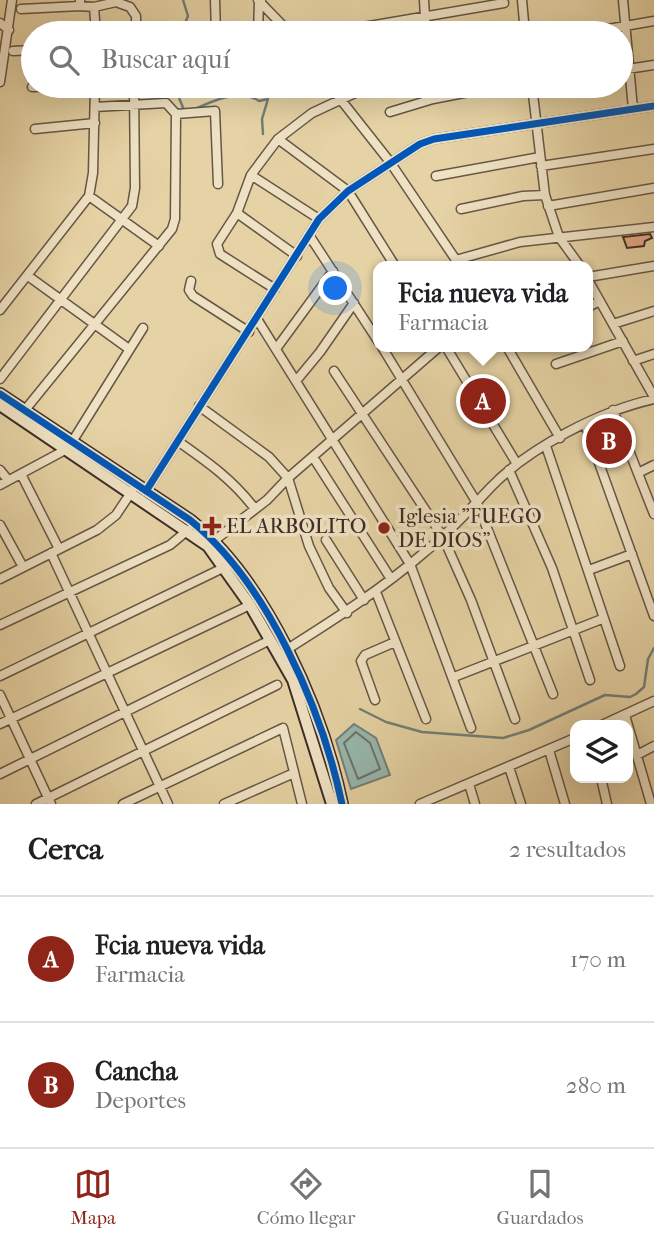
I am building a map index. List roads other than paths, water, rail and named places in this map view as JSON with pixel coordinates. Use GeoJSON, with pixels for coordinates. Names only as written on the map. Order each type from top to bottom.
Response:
{"type":"FeatureCollection","features":[{"type":"Feature","properties":{"kind":"street"},"geometry":{"type":"LineString","coordinates":[[0,82],[12,0]]}},
{"type":"Feature","properties":{"kind":"street"},"geometry":{"type":"LineString","coordinates":[[215,0],[216,21]]}},
{"type":"Feature","properties":{"kind":"street"},"geometry":{"type":"LineString","coordinates":[[259,21],[260,0]]}},
{"type":"Feature","properties":{"kind":"street"},"geometry":{"type":"LineString","coordinates":[[260,0],[279,21]]}},
{"type":"Feature","properties":{"kind":"street"},"geometry":{"type":"LineString","coordinates":[[424,0],[426,21]]}},
{"type":"Feature","properties":{"kind":"street"},"geometry":{"type":"LineString","coordinates":[[525,0],[525,21]]}},
{"type":"Feature","properties":{"kind":"street"},"geometry":{"type":"LineString","coordinates":[[623,0],[625,21]]}},
{"type":"Feature","properties":{"kind":"street"},"geometry":{"type":"LineString","coordinates":[[21,9],[80,3],[94,7],[116,2],[130,7],[136,16],[136,21]]}},
{"type":"Feature","properties":{"kind":"street"},"geometry":{"type":"LineString","coordinates":[[403,21],[504,3]]}},
{"type":"Feature","properties":{"kind":"street"},"geometry":{"type":"LineString","coordinates":[[94,7],[95,21]]}},
{"type":"Feature","properties":{"kind":"street"},"geometry":{"type":"LineString","coordinates":[[633,25],[654,21]]}},
{"type":"Feature","properties":{"kind":"street"},"geometry":{"type":"LineString","coordinates":[[0,23],[9,30]]}},
{"type":"Feature","properties":{"kind":"street"},"geometry":{"type":"LineString","coordinates":[[13,51],[21,51]]}},
{"type":"Feature","properties":{"kind":"street"},"geometry":{"type":"LineString","coordinates":[[633,68],[654,65]]}},
{"type":"Feature","properties":{"kind":"street"},"geometry":{"type":"LineString","coordinates":[[0,310],[89,196],[95,98]]}},
{"type":"Feature","properties":{"kind":"street"},"geometry":{"type":"LineString","coordinates":[[0,379],[63,300],[132,206],[135,188],[134,98]]}},
{"type":"Feature","properties":{"kind":"street"},"geometry":{"type":"LineString","coordinates":[[390,112],[438,98]]}},
{"type":"Feature","properties":{"kind":"street"},"geometry":{"type":"LineString","coordinates":[[533,98],[545,195],[559,237],[576,261]]}},
{"type":"Feature","properties":{"kind":"street"},"geometry":{"type":"LineString","coordinates":[[631,98],[633,109]]}},
{"type":"Feature","properties":{"kind":"street"},"geometry":{"type":"LineString","coordinates":[[275,289],[218,252],[217,244],[237,214],[251,175],[278,139],[296,123],[340,99],[390,162],[457,261]]}},
{"type":"Feature","properties":{"kind":"street"},"geometry":{"type":"LineString","coordinates":[[24,411],[159,246],[175,219],[176,114],[166,103],[95,107]]}},
{"type":"Feature","properties":{"kind":"street"},"geometry":{"type":"LineString","coordinates":[[146,491],[186,432],[197,410],[249,332],[318,219],[348,191],[390,162],[434,139],[654,106]]}},
{"type":"Feature","properties":{"kind":"street"},"geometry":{"type":"LineString","coordinates":[[176,114],[215,111],[218,184]]}},
{"type":"Feature","properties":{"kind":"street"},"geometry":{"type":"LineString","coordinates":[[36,129],[94,123]]}},
{"type":"Feature","properties":{"kind":"street"},"geometry":{"type":"LineString","coordinates":[[278,139],[348,191],[392,261]]}},
{"type":"Feature","properties":{"kind":"street"},"geometry":{"type":"LineString","coordinates":[[436,176],[654,149]]}},
{"type":"Feature","properties":{"kind":"street"},"geometry":{"type":"LineString","coordinates":[[251,175],[318,219]]}},
{"type":"Feature","properties":{"kind":"street"},"geometry":{"type":"LineString","coordinates":[[548,206],[654,188]]}},
{"type":"Feature","properties":{"kind":"street"},"geometry":{"type":"LineString","coordinates":[[461,209],[512,198],[545,195]]}},
{"type":"Feature","properties":{"kind":"street"},"geometry":{"type":"LineString","coordinates":[[89,196],[159,246]]}},
{"type":"Feature","properties":{"kind":"street"},"geometry":{"type":"LineString","coordinates":[[237,214],[297,256]]}},
{"type":"Feature","properties":{"kind":"street"},"geometry":{"type":"LineString","coordinates":[[464,261],[520,242],[654,227]]}},
{"type":"Feature","properties":{"kind":"street"},"geometry":{"type":"LineString","coordinates":[[309,235],[373,333]]}},
{"type":"Feature","properties":{"kind":"street"},"geometry":{"type":"LineString","coordinates":[[593,278],[654,267]]}},
{"type":"Feature","properties":{"kind":"street"},"geometry":{"type":"LineString","coordinates":[[276,349],[333,271]]}},
{"type":"Feature","properties":{"kind":"street"},"geometry":{"type":"LineString","coordinates":[[27,276],[129,349]]}},
{"type":"Feature","properties":{"kind":"street"},"geometry":{"type":"LineString","coordinates":[[191,281],[188,287],[193,296],[249,332]]}},
{"type":"Feature","properties":{"kind":"street"},"geometry":{"type":"LineString","coordinates":[[286,650],[376,592],[443,537],[517,464],[613,410],[654,398],[593,288]]}},
{"type":"Feature","properties":{"kind":"street"},"geometry":{"type":"LineString","coordinates":[[593,304],[600,301]]}},
{"type":"Feature","properties":{"kind":"street"},"geometry":{"type":"LineString","coordinates":[[296,381],[354,303]]}},
{"type":"Feature","properties":{"kind":"street"},"geometry":{"type":"LineString","coordinates":[[613,324],[654,311]]}},
{"type":"Feature","properties":{"kind":"street"},"geometry":{"type":"LineString","coordinates":[[257,319],[410,564],[471,728]]}},
{"type":"Feature","properties":{"kind":"street"},"geometry":{"type":"LineString","coordinates":[[0,470],[4,482],[69,446],[143,328]]}},
{"type":"Feature","properties":{"kind":"street"},"geometry":{"type":"LineString","coordinates":[[593,351],[623,341]]}},
{"type":"Feature","properties":{"kind":"street"},"geometry":{"type":"LineString","coordinates":[[385,352],[477,503],[553,694]]}},
{"type":"Feature","properties":{"kind":"street"},"geometry":{"type":"LineString","coordinates":[[215,540],[267,500],[433,352]]}},
{"type":"Feature","properties":{"kind":"street"},"geometry":{"type":"LineString","coordinates":[[449,352],[517,464]]}},
{"type":"Feature","properties":{"kind":"street"},"geometry":{"type":"LineString","coordinates":[[510,352],[560,438]]}},
{"type":"Feature","properties":{"kind":"street"},"geometry":{"type":"LineString","coordinates":[[556,364],[591,352]]}},
{"type":"Feature","properties":{"kind":"street"},"geometry":{"type":"LineString","coordinates":[[633,361],[654,354]]}},
{"type":"Feature","properties":{"kind":"street"},"geometry":{"type":"LineString","coordinates":[[334,371],[443,537],[495,661],[515,719]]}},
{"type":"Feature","properties":{"kind":"street"},"geometry":{"type":"LineString","coordinates":[[0,394],[208,546],[250,605],[293,680],[332,804]]}},
{"type":"Feature","properties":{"kind":"street"},"geometry":{"type":"LineString","coordinates":[[0,405],[146,491],[215,540],[251,591],[286,650],[312,705],[342,804]]}},
{"type":"Feature","properties":{"kind":"street"},"geometry":{"type":"LineString","coordinates":[[197,410],[269,457],[286,482],[309,546],[329,588],[345,613]]}},
{"type":"Feature","properties":{"kind":"street"},"geometry":{"type":"LineString","coordinates":[[613,410],[654,514]]}},
{"type":"Feature","properties":{"kind":"street"},"geometry":{"type":"LineString","coordinates":[[585,425],[654,616]]}},
{"type":"Feature","properties":{"kind":"street"},"geometry":{"type":"LineString","coordinates":[[179,442],[218,468],[238,486],[255,509]]}},
{"type":"Feature","properties":{"kind":"street"},"geometry":{"type":"LineString","coordinates":[[546,446],[620,666]]}},
{"type":"Feature","properties":{"kind":"street"},"geometry":{"type":"LineString","coordinates":[[313,457],[391,579]]}},
{"type":"Feature","properties":{"kind":"street"},"geometry":{"type":"LineString","coordinates":[[638,473],[654,466]]}},
{"type":"Feature","properties":{"kind":"street"},"geometry":{"type":"LineString","coordinates":[[509,470],[552,568],[590,680]]}},
{"type":"Feature","properties":{"kind":"street"},"geometry":{"type":"LineString","coordinates":[[21,474],[60,549]]}},
{"type":"Feature","properties":{"kind":"street"},"geometry":{"type":"LineString","coordinates":[[0,579],[97,530],[116,515],[132,491]]}},
{"type":"Feature","properties":{"kind":"street"},"geometry":{"type":"LineString","coordinates":[[0,525],[23,567]]}},
{"type":"Feature","properties":{"kind":"street"},"geometry":{"type":"LineString","coordinates":[[0,625],[170,545],[188,530]]}},
{"type":"Feature","properties":{"kind":"street"},"geometry":{"type":"LineString","coordinates":[[326,540],[364,600]]}},
{"type":"Feature","properties":{"kind":"street"},"geometry":{"type":"LineString","coordinates":[[51,553],[168,804]]}},
{"type":"Feature","properties":{"kind":"street"},"geometry":{"type":"LineString","coordinates":[[589,570],[632,554]]}},
{"type":"Feature","properties":{"kind":"street"},"geometry":{"type":"LineString","coordinates":[[0,676],[225,567]]}},
{"type":"Feature","properties":{"kind":"street"},"geometry":{"type":"LineString","coordinates":[[376,592],[426,719]]}},
{"type":"Feature","properties":{"kind":"street"},"geometry":{"type":"LineString","coordinates":[[0,724],[250,605]]}},
{"type":"Feature","properties":{"kind":"street"},"geometry":{"type":"LineString","coordinates":[[454,677],[602,619]]}},
{"type":"Feature","properties":{"kind":"street"},"geometry":{"type":"LineString","coordinates":[[0,774],[126,714],[270,640]]}},
{"type":"Feature","properties":{"kind":"street"},"geometry":{"type":"LineString","coordinates":[[375,700],[362,661],[365,656],[395,642]]}},
{"type":"Feature","properties":{"kind":"street"},"geometry":{"type":"LineString","coordinates":[[36,804],[49,801],[276,685]]}},
{"type":"Feature","properties":{"kind":"street"},"geometry":{"type":"LineString","coordinates":[[0,695],[49,801]]}},
{"type":"Feature","properties":{"kind":"street"},"geometry":{"type":"LineString","coordinates":[[614,720],[654,701]]}},
{"type":"Feature","properties":{"kind":"street"},"geometry":{"type":"LineString","coordinates":[[625,715],[652,799]]}},
{"type":"Feature","properties":{"kind":"street"},"geometry":{"type":"LineString","coordinates":[[126,803],[283,728],[302,804]]}},
{"type":"Feature","properties":{"kind":"street"},"geometry":{"type":"LineString","coordinates":[[426,803],[570,740]]}},
{"type":"Feature","properties":{"kind":"street"},"geometry":{"type":"LineString","coordinates":[[636,755],[654,746]]}},
{"type":"Feature","properties":{"kind":"street"},"geometry":{"type":"LineString","coordinates":[[550,750],[565,804]]}},
{"type":"Feature","properties":{"kind":"street"},"geometry":{"type":"LineString","coordinates":[[509,767],[521,804]]}},
{"type":"Feature","properties":{"kind":"street"},"geometry":{"type":"LineString","coordinates":[[224,804],[295,773]]}},
{"type":"Feature","properties":{"kind":"street"},"geometry":{"type":"LineString","coordinates":[[602,783],[607,804]]}},
{"type":"Feature","properties":{"kind":"street"},"geometry":{"type":"LineString","coordinates":[[469,784],[475,804]]}},
{"type":"Feature","properties":{"kind":"water"},"geometry":{"type":"Polygon","coordinates":[[[354,724],[376,738],[390,775],[351,789],[336,740],[354,724]]]}},
{"type":"Feature","properties":{"kind":"waterway"},"geometry":{"type":"LineString","coordinates":[[183,0],[188,16],[186,21]]}},
{"type":"Feature","properties":{"kind":"waterway"},"geometry":{"type":"LineString","coordinates":[[179,98],[184,110]]}},
{"type":"Feature","properties":{"kind":"waterway"},"geometry":{"type":"LineString","coordinates":[[193,110],[226,98]]}},
{"type":"Feature","properties":{"kind":"waterway"},"geometry":{"type":"LineString","coordinates":[[253,98],[259,101],[268,99],[262,119],[263,134]]}},
{"type":"Feature","properties":{"kind":"waterway"},"geometry":{"type":"LineString","coordinates":[[360,709],[386,722],[422,732],[503,738],[529,730],[605,695],[630,697],[636,694],[644,687],[648,659],[654,648]]}},
{"type":"Feature","properties":{"kind":"place","name":"Fcia nueva vida"},"geometry":{"type":"Point","coordinates":[483,401]}},
{"type":"Feature","properties":{"kind":"place","name":"Cancha"},"geometry":{"type":"Point","coordinates":[609,441]}},
{"type":"Feature","properties":{"kind":"place","name":"EL ARBOLITO"},"geometry":{"type":"Point","coordinates":[212,526]}},
{"type":"Feature","properties":{"kind":"place","name":"Iglesia \"FUEGO DE DIOS\""},"geometry":{"type":"Point","coordinates":[384,528]}}]}
